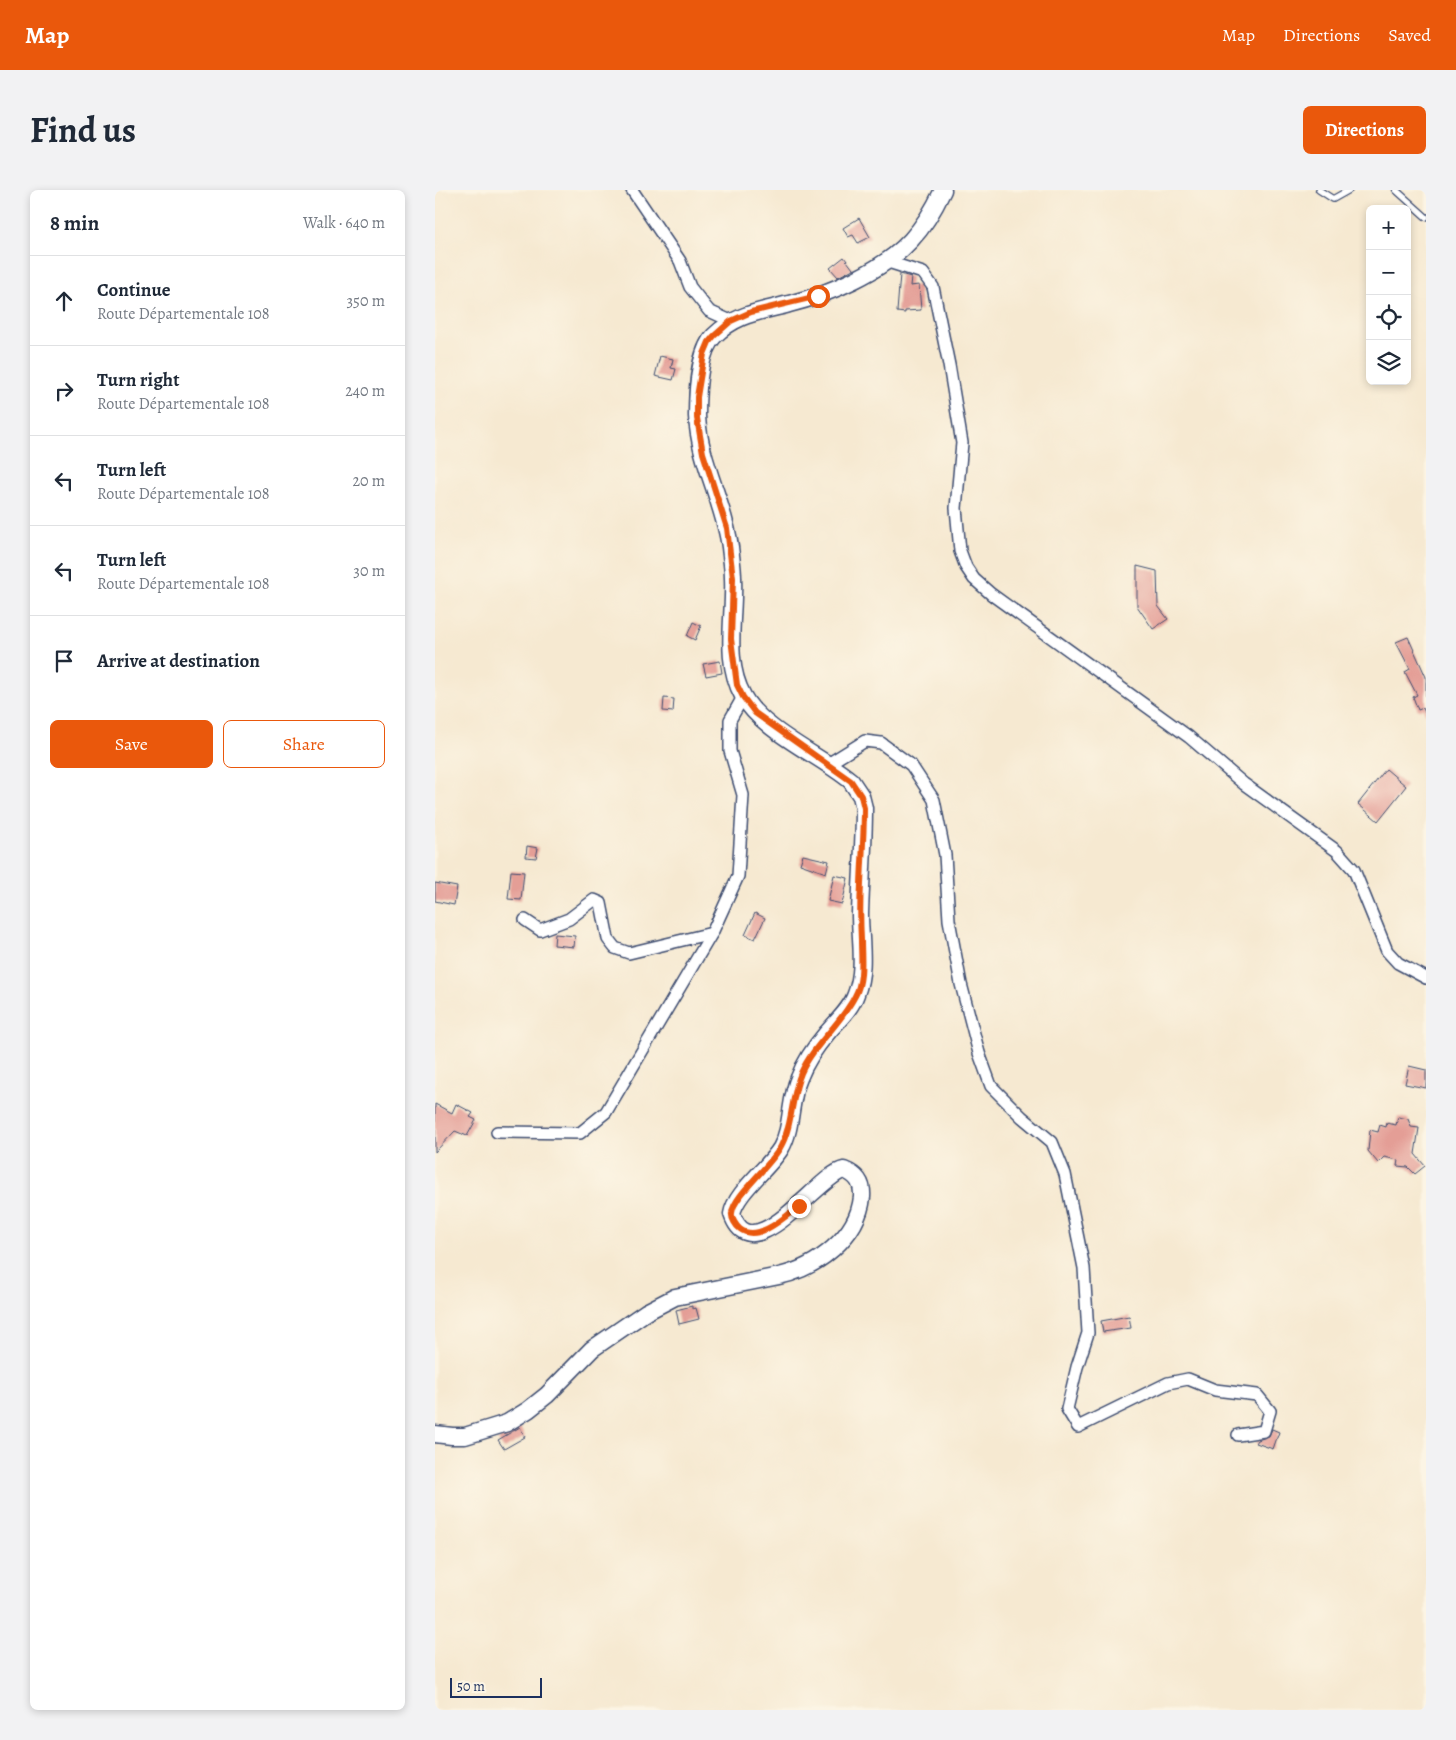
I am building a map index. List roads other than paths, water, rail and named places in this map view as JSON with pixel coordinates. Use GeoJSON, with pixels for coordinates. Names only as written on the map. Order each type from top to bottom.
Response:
{"type":"FeatureCollection","features":[{"type":"Feature","properties":{"kind":"main road"},"geometry":{"type":"LineString","coordinates":[[435,1434],[465,1436],[507,1423],[547,1396],[592,1349],[646,1312],[675,1297],[791,1274],[806,1267],[839,1243],[853,1224],[859,1210],[862,1190],[858,1178],[844,1170],[834,1174],[799,1206],[765,1230],[753,1233],[745,1232],[737,1226],[731,1214],[743,1193],[764,1170],[781,1147],[797,1081],[826,1034],[844,1014],[856,995],[862,964],[860,918],[864,808],[857,788],[843,775],[755,713],[737,685],[731,639],[733,578],[727,528],[703,453],[697,418],[697,397],[704,354],[709,342],[731,321],[751,312],[818,296],[853,281],[885,261],[911,241],[943,190]]}},
{"type":"Feature","properties":{"kind":"street"},"geometry":{"type":"LineString","coordinates":[[632,190],[680,261],[690,287],[709,311],[731,321]]}},
{"type":"Feature","properties":{"kind":"street"},"geometry":{"type":"LineString","coordinates":[[885,261],[923,273],[933,287],[949,365],[961,443],[956,508],[960,551],[966,567],[974,579],[1005,605],[1189,737],[1244,784],[1337,851],[1354,870],[1387,951],[1398,962],[1426,978]]}},
{"type":"Feature","properties":{"kind":"street"},"geometry":{"type":"LineString","coordinates":[[497,1132],[580,1133],[606,1112],[712,933],[739,876],[743,795],[730,751],[730,720],[743,697]]}},
{"type":"Feature","properties":{"kind":"street"},"geometry":{"type":"LineString","coordinates":[[828,764],[865,741],[881,743],[911,765],[935,800],[945,855],[949,920],[961,984],[979,1053],[991,1086],[1022,1117],[1051,1142],[1065,1174],[1084,1268],[1088,1333],[1077,1367],[1067,1409],[1078,1427],[1168,1383],[1188,1379],[1215,1390],[1257,1395],[1270,1411],[1264,1431],[1238,1435]]}},
{"type":"Feature","properties":{"kind":"street"},"geometry":{"type":"LineString","coordinates":[[525,920],[541,930],[569,919],[594,900],[601,903],[608,939],[615,948],[629,953],[712,933]]}},
{"type":"Feature","properties":{"kind":"lane"},"geometry":{"type":"LineString","coordinates":[[1319,190],[1333,199],[1349,190]]}},
{"type":"Feature","properties":{"kind":"lane"},"geometry":{"type":"LineString","coordinates":[[1396,190],[1426,217]]}}]}
